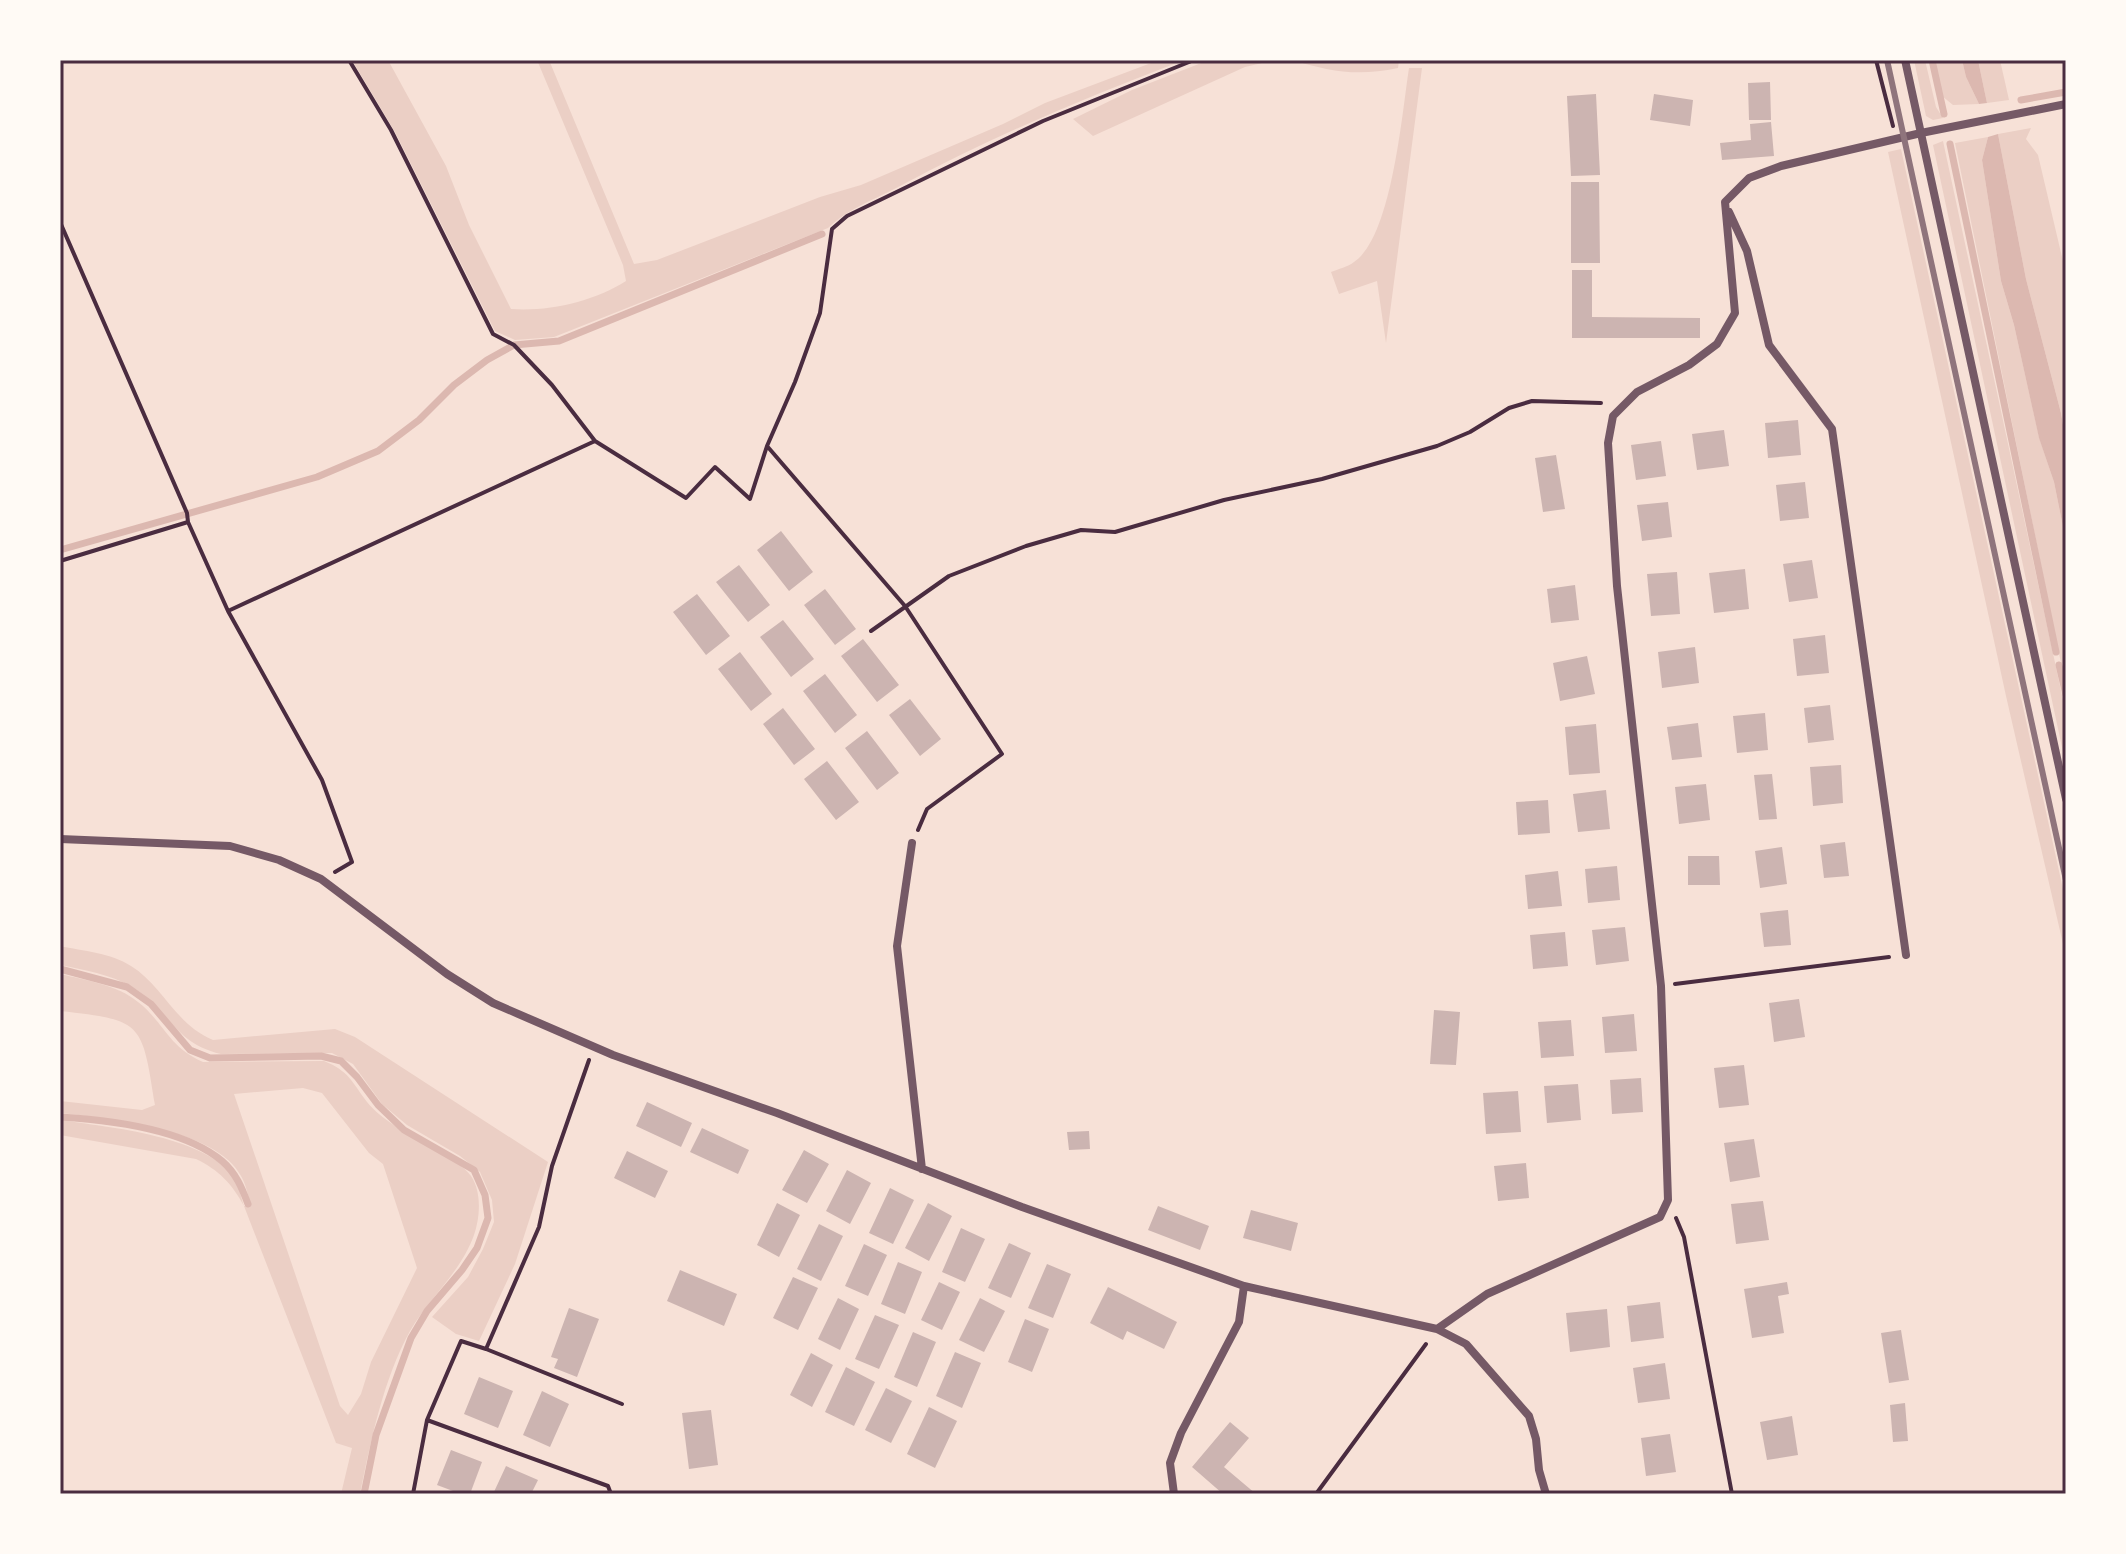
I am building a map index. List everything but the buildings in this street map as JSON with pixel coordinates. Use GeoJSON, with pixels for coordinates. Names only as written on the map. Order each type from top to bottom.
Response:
{"type":"FeatureCollection","features":[{"type":"Feature","properties":{"kind":"street"},"geometry":{"type":"LineString","coordinates":[[1905,60],[2066,799]]}},
{"type":"Feature","properties":{"kind":"street"},"geometry":{"type":"LineString","coordinates":[[1725,202],[1749,178],[1781,166],[1921,133],[2066,104]]}},
{"type":"Feature","properties":{"kind":"street"},"geometry":{"type":"LineString","coordinates":[[1437,1329],[1487,1294],[1660,1217],[1668,1200],[1661,986],[1617,586],[1608,443],[1613,416],[1637,392],[1689,365],[1717,344],[1735,313],[1725,202]]}},
{"type":"Feature","properties":{"kind":"street"},"geometry":{"type":"LineString","coordinates":[[1725,202],[1747,251],[1769,345],[1832,429],[1906,955]]}},
{"type":"Feature","properties":{"kind":"street"},"geometry":{"type":"LineString","coordinates":[[60,839],[230,846],[279,860],[321,879],[447,974],[493,1003],[594,1047],[1244,1286],[1437,1329],[1466,1344],[1529,1416],[1546,1494]]}},
{"type":"Feature","properties":{"kind":"street"},"geometry":{"type":"LineString","coordinates":[[912,843],[897,946],[922,1169]]}},
{"type":"Feature","properties":{"kind":"street"},"geometry":{"type":"LineString","coordinates":[[1174,1494],[1170,1463],[1181,1433],[1239,1322],[1244,1286]]}},
{"type":"Feature","properties":{"kind":"path"},"geometry":{"type":"LineString","coordinates":[[349,60],[391,130],[493,334],[514,345],[552,385],[595,441],[686,498],[715,467],[750,499],[767,446],[820,313],[832,229],[847,216],[1043,121],[1194,60]]}},
{"type":"Feature","properties":{"kind":"path"},"geometry":{"type":"LineString","coordinates":[[1876,60],[1896,140]]}},
{"type":"Feature","properties":{"kind":"path"},"geometry":{"type":"LineString","coordinates":[[60,222],[228,611],[322,780],[352,862],[321,879]]}},
{"type":"Feature","properties":{"kind":"path"},"geometry":{"type":"LineString","coordinates":[[871,631],[949,576],[1026,546],[1081,530],[1115,532],[1224,500],[1322,479],[1437,446],[1470,432],[1509,408],[1532,401],[1602,403],[1613,416]]}},
{"type":"Feature","properties":{"kind":"path"},"geometry":{"type":"LineString","coordinates":[[228,611],[595,441]]}},
{"type":"Feature","properties":{"kind":"path"},"geometry":{"type":"LineString","coordinates":[[767,446],[905,606],[1002,754],[927,809],[912,843]]}},
{"type":"Feature","properties":{"kind":"path"},"geometry":{"type":"LineString","coordinates":[[60,561],[188,522]]}},
{"type":"Feature","properties":{"kind":"path"},"geometry":{"type":"LineString","coordinates":[[1661,986],[1906,955]]}},
{"type":"Feature","properties":{"kind":"path"},"geometry":{"type":"LineString","coordinates":[[486,1349],[539,1227],[552,1166],[594,1047]]}},
{"type":"Feature","properties":{"kind":"path"},"geometry":{"type":"LineString","coordinates":[[1668,1200],[1684,1237],[1732,1494]]}},
{"type":"Feature","properties":{"kind":"path"},"geometry":{"type":"LineString","coordinates":[[1316,1494],[1437,1329]]}},
{"type":"Feature","properties":{"kind":"path"},"geometry":{"type":"LineString","coordinates":[[413,1494],[427,1420],[461,1341],[622,1404]]}},
{"type":"Feature","properties":{"kind":"path"},"geometry":{"type":"LineString","coordinates":[[427,1420],[608,1486],[611,1494]]}},
{"type":"Feature","properties":{"kind":"shaded area"},"geometry":{"type":"Polygon","coordinates":[[[352,60],[388,60],[446,166],[469,225],[511,309],[526,309],[556,307],[586,299],[626,281],[623,265],[537,60],[549,60],[634,264],[657,260],[820,197],[861,185],[1045,103],[1159,60],[1184,60],[1076,103],[971,150],[854,209],[828,228],[554,337],[515,340],[495,331],[395,132],[352,60]]]}},
{"type":"Feature","properties":{"kind":"shaded area"},"geometry":{"type":"Polygon","coordinates":[[[1209,60],[1275,60],[1245,67],[1093,136],[1073,119],[1132,90],[1209,60]]]}},
{"type":"Feature","properties":{"kind":"shaded area"},"geometry":{"type":"Polygon","coordinates":[[[1291,60],[1399,60],[1398,68],[1356,72],[1331,70],[1291,60]]]}},
{"type":"Feature","properties":{"kind":"shaded area"},"geometry":{"type":"Polygon","coordinates":[[[1914,60],[1925,60],[1936,107],[1943,118],[1933,120],[1926,116],[1914,60]]]}},
{"type":"Feature","properties":{"kind":"shaded area"},"geometry":{"type":"Polygon","coordinates":[[[1934,60],[1962,60],[1979,104],[1953,105],[1942,96],[1934,60]]]}},
{"type":"Feature","properties":{"kind":"shaded area"},"geometry":{"type":"Polygon","coordinates":[[[1962,60],[1978,60],[1987,103],[1979,104],[1962,60]]]}},
{"type":"Feature","properties":{"kind":"shaded area"},"geometry":{"type":"Polygon","coordinates":[[[1978,60],[2000,60],[2009,100],[1987,103],[1978,60]]]}},
{"type":"Feature","properties":{"kind":"shaded area"},"geometry":{"type":"Polygon","coordinates":[[[1409,68],[1422,68],[1386,343],[1377,281],[1339,294],[1331,272],[1354,262],[1367,248],[1378,227],[1399,143],[1409,68]]]}},
{"type":"Feature","properties":{"kind":"shaded area"},"geometry":{"type":"Polygon","coordinates":[[[2031,128],[2026,139],[2038,155],[2066,274],[2066,442],[2026,279],[1998,134],[2031,128]]]}},
{"type":"Feature","properties":{"kind":"shaded area"},"geometry":{"type":"Polygon","coordinates":[[[1998,134],[2026,279],[2066,442],[2066,542],[2054,482],[2039,438],[2001,281],[1982,160],[1988,137],[1998,134]]]}},
{"type":"Feature","properties":{"kind":"shaded area"},"geometry":{"type":"Polygon","coordinates":[[[1988,137],[1982,160],[2001,281],[2039,437],[2054,482],[2066,542],[2066,665],[2061,663],[1955,143],[1988,137]]]}},
{"type":"Feature","properties":{"kind":"shaded area"},"geometry":{"type":"Polygon","coordinates":[[[1943,141],[2066,714],[2066,766],[1933,145],[1943,141]]]}},
{"type":"Feature","properties":{"kind":"shaded area"},"geometry":{"type":"Polygon","coordinates":[[[1901,149],[2066,903],[2066,957],[1888,152],[1901,149]]]}},
{"type":"Feature","properties":{"kind":"shaded area"},"geometry":{"type":"Polygon","coordinates":[[[60,946],[106,955],[131,966],[152,983],[189,1025],[213,1040],[335,1029],[355,1037],[548,1162],[515,1264],[479,1341],[456,1334],[432,1317],[468,1277],[494,1222],[492,1200],[480,1172],[460,1156],[407,1125],[382,1104],[353,1064],[332,1053],[221,1054],[205,1049],[182,1034],[155,1005],[132,987],[106,976],[60,965],[60,946]]]}},
{"type":"Feature","properties":{"kind":"shaded area"},"geometry":{"type":"Polygon","coordinates":[[[60,974],[101,984],[130,996],[147,1010],[174,1042],[203,1062],[324,1061],[345,1073],[384,1118],[457,1163],[475,1182],[479,1205],[474,1235],[453,1273],[410,1331],[392,1370],[360,1494],[341,1494],[352,1448],[336,1443],[244,1206],[251,1205],[241,1176],[228,1160],[186,1137],[132,1123],[60,1113],[60,1101],[142,1110],[155,1105],[146,1057],[134,1030],[108,1018],[60,1011],[60,974]],[[303,1088],[234,1094],[340,1406],[348,1415],[361,1394],[371,1362],[417,1268],[383,1164],[369,1153],[322,1093],[303,1088]]]}},
{"type":"Feature","properties":{"kind":"shaded area"},"geometry":{"type":"Polygon","coordinates":[[[60,1120],[157,1136],[205,1154],[224,1166],[236,1182],[244,1206],[224,1178],[196,1159],[60,1135],[60,1120]]]}},
{"type":"Feature","properties":{"kind":"waterway"},"geometry":{"type":"LineString","coordinates":[[1932,60],[1944,114]]}},
{"type":"Feature","properties":{"kind":"waterway"},"geometry":{"type":"LineString","coordinates":[[2021,100],[2066,92]]}},
{"type":"Feature","properties":{"kind":"waterway"},"geometry":{"type":"LineString","coordinates":[[1950,144],[2056,652]]}},
{"type":"Feature","properties":{"kind":"waterway"},"geometry":{"type":"LineString","coordinates":[[60,550],[317,477],[378,451],[419,420],[454,385],[487,360],[514,345],[559,341],[822,234]]}},
{"type":"Feature","properties":{"kind":"waterway"},"geometry":{"type":"LineString","coordinates":[[2059,665],[2066,695]]}},
{"type":"Feature","properties":{"kind":"waterway"},"geometry":{"type":"LineString","coordinates":[[60,969],[127,987],[151,1004],[190,1050],[210,1058],[321,1056],[341,1061],[404,1130],[474,1170],[485,1195],[488,1218],[477,1248],[427,1311],[411,1338],[376,1435],[364,1494]]}},
{"type":"Feature","properties":{"kind":"waterway"},"geometry":{"type":"LineString","coordinates":[[60,1117],[145,1128],[188,1141],[227,1166],[248,1204]]}},
{"type":"Feature","properties":{"kind":"railway"},"geometry":{"type":"LineString","coordinates":[[1887,60],[2066,880]]}}]}
